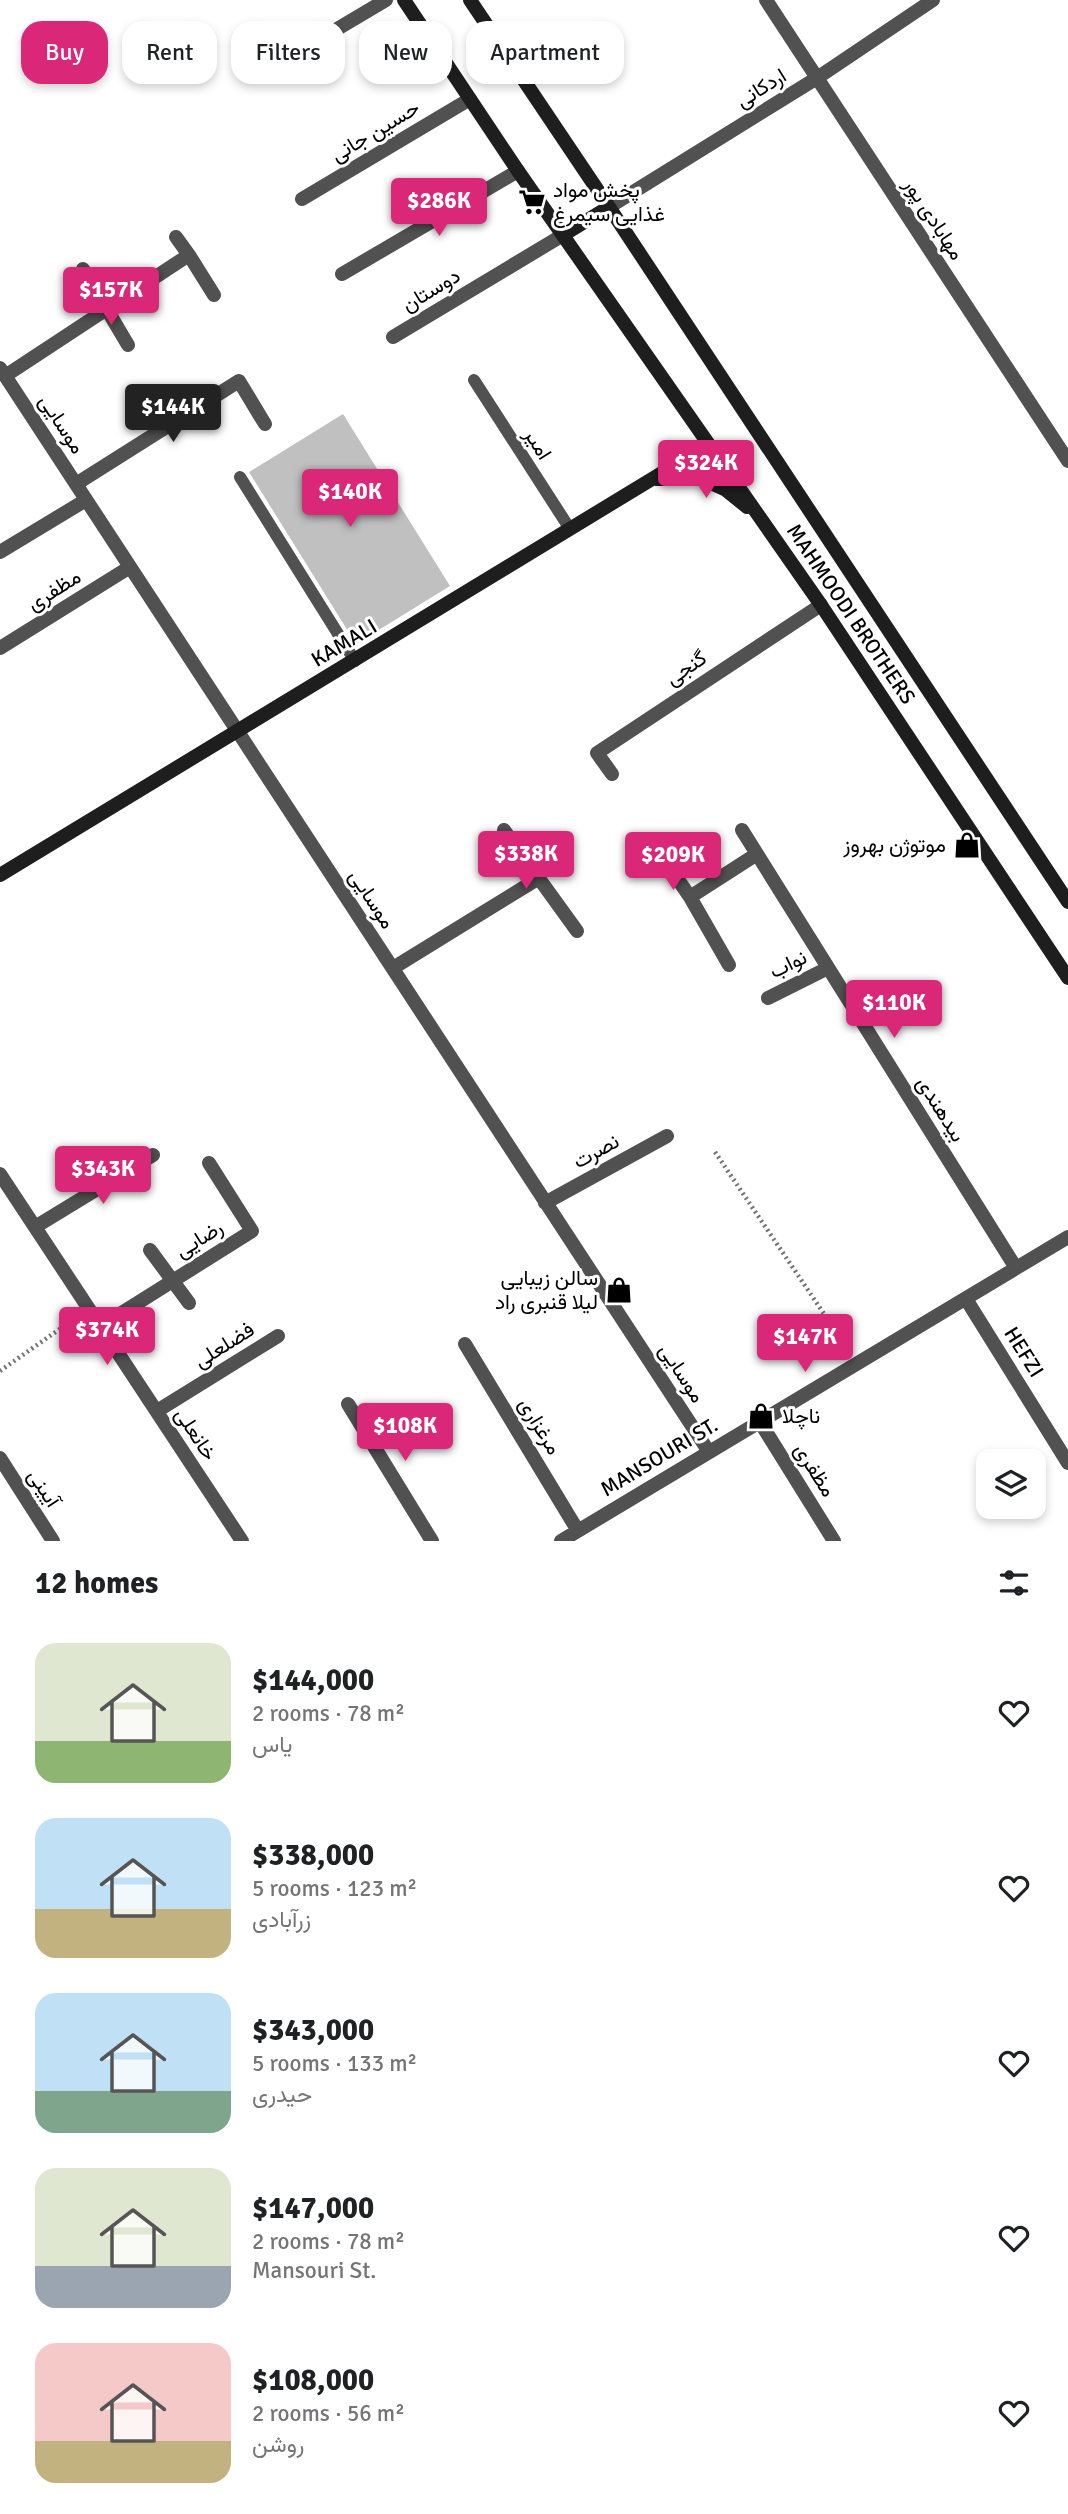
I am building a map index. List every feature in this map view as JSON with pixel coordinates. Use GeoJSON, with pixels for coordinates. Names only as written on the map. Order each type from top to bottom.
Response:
{"type":"FeatureCollection","features":[{"type":"Feature","properties":{"kind":"main road","name":"MAHMOODI BROTHERS"},"geometry":{"type":"LineString","coordinates":[[404,0],[518,171],[821,604],[1068,978]]}},
{"type":"Feature","properties":{"kind":"main road","name":"MAHMOODI BROTHERS"},"geometry":{"type":"LineString","coordinates":[[470,0],[1068,902]]}},
{"type":"Feature","properties":{"kind":"main road"},"geometry":{"type":"LineString","coordinates":[[563,235],[609,206]]}},
{"type":"Feature","properties":{"kind":"main road","name":"KAMALI"},"geometry":{"type":"LineString","coordinates":[[0,875],[708,445]]}},
{"type":"Feature","properties":{"kind":"main road"},"geometry":{"type":"LineString","coordinates":[[654,478],[702,479],[726,491],[759,517]]}},
{"type":"Feature","properties":{"kind":"street"},"geometry":{"type":"LineString","coordinates":[[345,24],[386,0]]}},
{"type":"Feature","properties":{"kind":"street","name":"مهابادی پور"},"geometry":{"type":"LineString","coordinates":[[766,0],[1068,461]]}},
{"type":"Feature","properties":{"kind":"street","name":"اردکانی"},"geometry":{"type":"LineString","coordinates":[[609,206],[817,78],[933,0]]}},
{"type":"Feature","properties":{"kind":"street","name":"حسین جانی"},"geometry":{"type":"LineString","coordinates":[[302,198],[470,99]]}},
{"type":"Feature","properties":{"kind":"street"},"geometry":{"type":"LineString","coordinates":[[342,275],[518,171]]}},
{"type":"Feature","properties":{"kind":"street","name":"دوستان"},"geometry":{"type":"LineString","coordinates":[[393,337],[563,235]]}},
{"type":"Feature","properties":{"kind":"street"},"geometry":{"type":"LineString","coordinates":[[176,237],[214,295]]}},
{"type":"Feature","properties":{"kind":"street"},"geometry":{"type":"LineString","coordinates":[[3,372],[189,255]]}},
{"type":"Feature","properties":{"kind":"street"},"geometry":{"type":"LineString","coordinates":[[83,269],[128,345]]}},
{"type":"Feature","properties":{"kind":"street","name":"موسایی"},"geometry":{"type":"LineString","coordinates":[[3,372],[709,1452]]}},
{"type":"Feature","properties":{"kind":"street"},"geometry":{"type":"LineString","coordinates":[[76,484],[239,381],[265,424]]}},
{"type":"Feature","properties":{"kind":"street"},"geometry":{"type":"LineString","coordinates":[[0,398],[14,389]]}},
{"type":"Feature","properties":{"kind":"street"},"geometry":{"type":"LineString","coordinates":[[0,552],[86,500]]}},
{"type":"Feature","properties":{"kind":"street","name":"مظفری"},"geometry":{"type":"LineString","coordinates":[[0,648],[130,567]]}},
{"type":"Feature","properties":{"kind":"street","name":"گنجی"},"geometry":{"type":"LineString","coordinates":[[612,774],[597,753],[821,604]]}},
{"type":"Feature","properties":{"kind":"street"},"geometry":{"type":"LineString","coordinates":[[504,830],[577,931]]}},
{"type":"Feature","properties":{"kind":"street","name":"بیدهندی"},"geometry":{"type":"LineString","coordinates":[[742,830],[1016,1268]]}},
{"type":"Feature","properties":{"kind":"street"},"geometry":{"type":"LineString","coordinates":[[690,897],[757,855]]}},
{"type":"Feature","properties":{"kind":"street"},"geometry":{"type":"LineString","coordinates":[[666,862],[690,897],[729,965]]}},
{"type":"Feature","properties":{"kind":"street"},"geometry":{"type":"LineString","coordinates":[[393,968],[539,878]]}},
{"type":"Feature","properties":{"kind":"street","name":"نواب"},"geometry":{"type":"LineString","coordinates":[[768,998],[828,968]]}},
{"type":"Feature","properties":{"kind":"street","name":"نصرت"},"geometry":{"type":"LineString","coordinates":[[545,1203],[667,1136]]}},
{"type":"Feature","properties":{"kind":"street"},"geometry":{"type":"LineString","coordinates":[[36,1227],[153,1155]]}},
{"type":"Feature","properties":{"kind":"street","name":"رضایی"},"geometry":{"type":"LineString","coordinates":[[101,1326],[252,1231],[209,1163]]}},
{"type":"Feature","properties":{"kind":"street","name":"خانعلی"},"geometry":{"type":"LineString","coordinates":[[0,1174],[242,1541]]}},
{"type":"Feature","properties":{"kind":"street","name":"MANSOURI ST."},"geometry":{"type":"LineString","coordinates":[[561,1541],[1068,1237]]}},
{"type":"Feature","properties":{"kind":"street"},"geometry":{"type":"LineString","coordinates":[[150,1250],[189,1303]]}},
{"type":"Feature","properties":{"kind":"street","name":"HEFZI"},"geometry":{"type":"LineString","coordinates":[[966,1298],[1068,1463]]}},
{"type":"Feature","properties":{"kind":"street","name":"فضلعلی"},"geometry":{"type":"LineString","coordinates":[[156,1411],[278,1336]]}},
{"type":"Feature","properties":{"kind":"street","name":"مرغزاری"},"geometry":{"type":"LineString","coordinates":[[465,1344],[578,1531]]}},
{"type":"Feature","properties":{"kind":"street"},"geometry":{"type":"LineString","coordinates":[[348,1404],[432,1541]]}},
{"type":"Feature","properties":{"kind":"street","name":"مظفری"},"geometry":{"type":"LineString","coordinates":[[760,1422],[834,1541]]}},
{"type":"Feature","properties":{"kind":"street","name":"آیینی"},"geometry":{"type":"LineString","coordinates":[[0,1458],[53,1541]]}},
{"type":"Feature","properties":{"kind":"lane","name":"امیر"},"geometry":{"type":"LineString","coordinates":[[474,380],[570,529]]}},
{"type":"Feature","properties":{"kind":"lane"},"geometry":{"type":"LineString","coordinates":[[240,477],[355,660]]}},
{"type":"Feature","properties":{"kind":"path"},"geometry":{"type":"LineString","coordinates":[[715,1152],[858,1363]]}},
{"type":"Feature","properties":{"kind":"path"},"geometry":{"type":"LineString","coordinates":[[0,1371],[89,1309]]}},
{"type":"Feature","properties":{"kind":"building"},"geometry":{"type":"Polygon","coordinates":[[[343,414],[450,586],[356,644],[249,472],[343,414]]]}},
{"type":"Feature","properties":{"kind":"place","name":"پخش مواد غذایی سیمرغ"},"geometry":{"type":"Point","coordinates":[532,202]}},
{"type":"Feature","properties":{"kind":"place","name":"موتوژن بهروز"},"geometry":{"type":"Point","coordinates":[967,845]}},
{"type":"Feature","properties":{"kind":"place","name":"سالن زیبایی لیلا قنبری راد"},"geometry":{"type":"Point","coordinates":[619,1290]}},
{"type":"Feature","properties":{"kind":"place","name":"ناچلا"},"geometry":{"type":"Point","coordinates":[761,1416]}}]}
